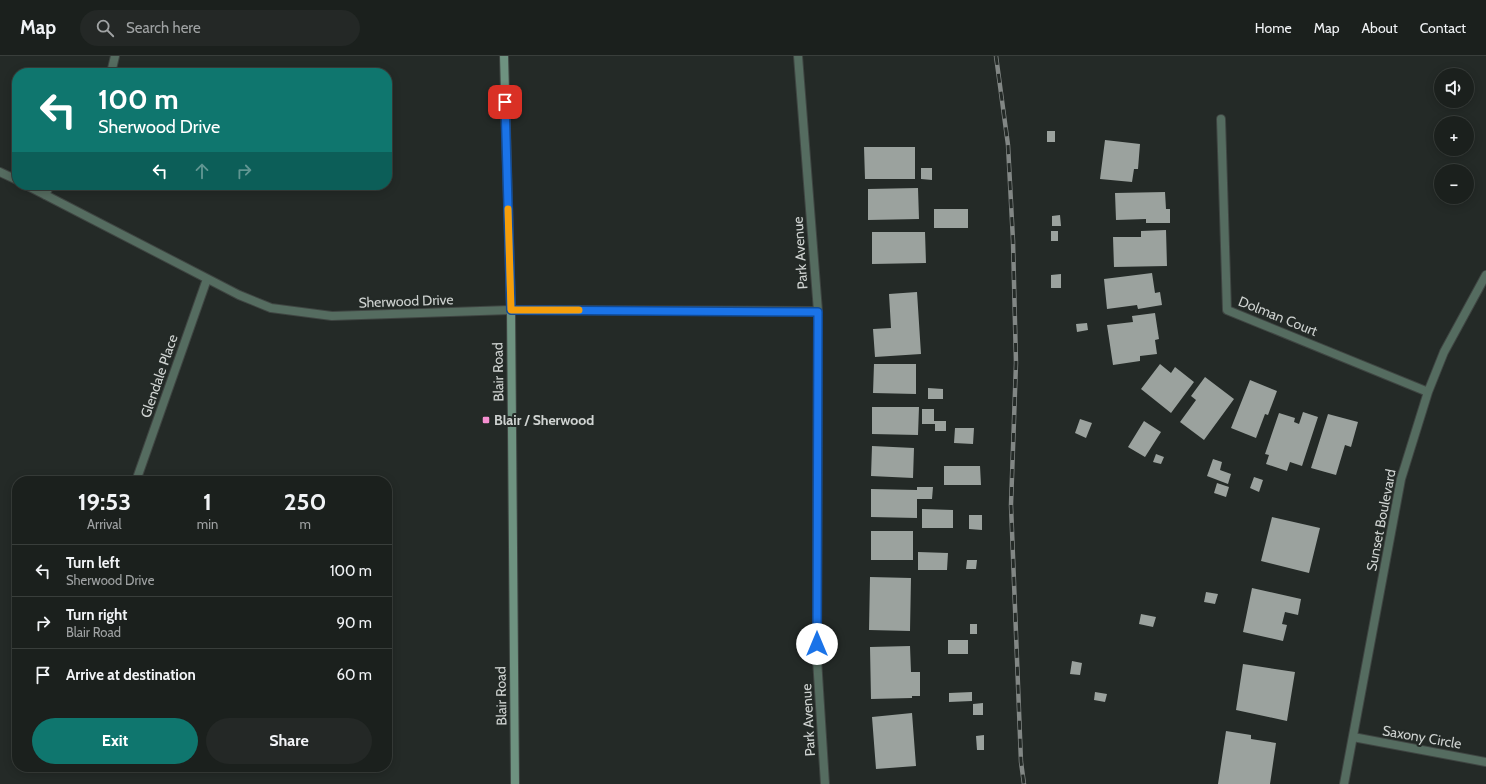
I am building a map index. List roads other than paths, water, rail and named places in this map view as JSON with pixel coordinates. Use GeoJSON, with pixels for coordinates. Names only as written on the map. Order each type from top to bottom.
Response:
{"type":"FeatureCollection","features":[{"type":"Feature","properties":{"kind":"street"},"geometry":{"type":"LineString","coordinates":[[113,68],[116,56]]}},
{"type":"Feature","properties":{"kind":"street","name":"Blair Road"},"geometry":{"type":"LineString","coordinates":[[504,56],[511,310],[515,784]]}},
{"type":"Feature","properties":{"kind":"street","name":"Park Avenue"},"geometry":{"type":"LineString","coordinates":[[798,56],[818,312],[817,659],[825,784]]}},
{"type":"Feature","properties":{"kind":"street","name":"Dolman Court"},"geometry":{"type":"LineString","coordinates":[[1221,119],[1227,310],[1428,392]]}},
{"type":"Feature","properties":{"kind":"street"},"geometry":{"type":"LineString","coordinates":[[0,172],[12,178]]}},
{"type":"Feature","properties":{"kind":"street","name":"Sherwood Drive"},"geometry":{"type":"LineString","coordinates":[[37,190],[207,279],[239,295],[271,308],[332,316],[511,310],[818,312]]}},
{"type":"Feature","properties":{"kind":"street"},"geometry":{"type":"LineString","coordinates":[[45,194],[47,190]]}},
{"type":"Feature","properties":{"kind":"street","name":"Sunset Boulevard"},"geometry":{"type":"LineString","coordinates":[[1344,784],[1400,479],[1428,392],[1444,352],[1486,275]]}},
{"type":"Feature","properties":{"kind":"street","name":"Glendale Place"},"geometry":{"type":"LineString","coordinates":[[138,476],[207,279]]}},
{"type":"Feature","properties":{"kind":"street","name":"Saxony Circle"},"geometry":{"type":"LineString","coordinates":[[1353,737],[1486,762]]}},
{"type":"Feature","properties":{"kind":"railway"},"geometry":{"type":"LineString","coordinates":[[996,56],[1008,145],[1013,241],[1016,363],[1011,505],[1021,762],[1024,784]]}},
{"type":"Feature","properties":{"kind":"place","name":"Blair / Sherwood"},"geometry":{"type":"Point","coordinates":[486,420]}}]}
